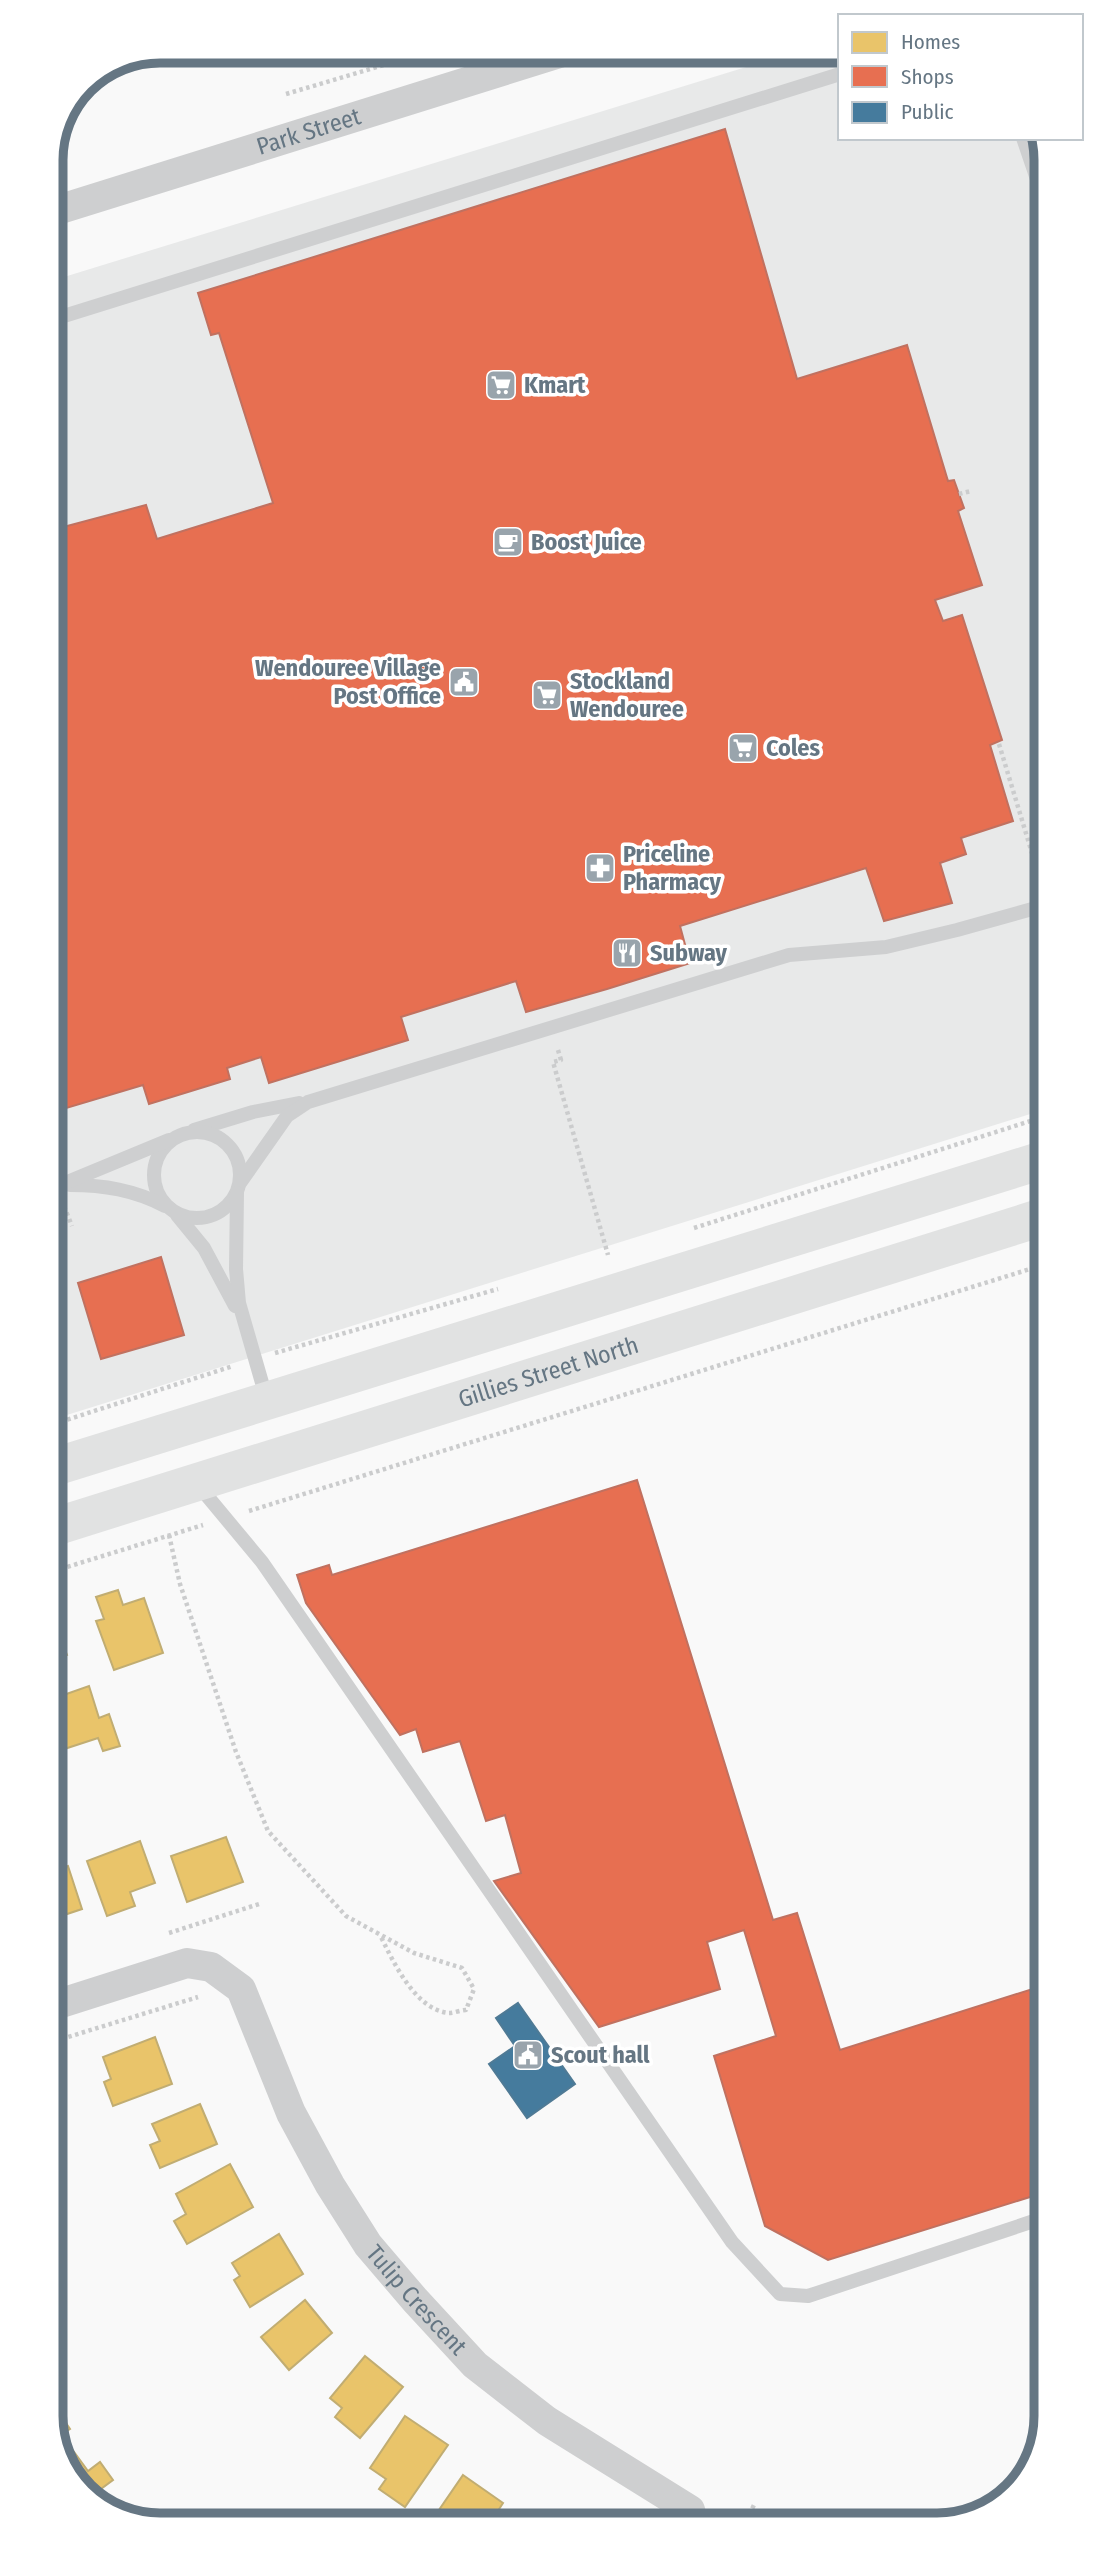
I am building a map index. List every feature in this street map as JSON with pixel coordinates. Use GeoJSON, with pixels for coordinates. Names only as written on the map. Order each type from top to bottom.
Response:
{"type":"FeatureCollection","features":[{"type":"Feature","properties":{"kind":"main road"},"geometry":{"type":"LineString","coordinates":[[63,1464],[1034,1163]]}},
{"type":"Feature","properties":{"kind":"main road","name":"Gillies Street North"},"geometry":{"type":"LineString","coordinates":[[63,1524],[1034,1220]]}},
{"type":"Feature","properties":{"kind":"main road"},"geometry":{"type":"LineString","coordinates":[[267,1401],[283,1454]]}},
{"type":"Feature","properties":{"kind":"street","name":"Park Street"},"geometry":{"type":"LineString","coordinates":[[63,208],[528,63]]}},
{"type":"Feature","properties":{"kind":"street","name":"Tulip Crescent"},"geometry":{"type":"LineString","coordinates":[[63,2002],[187,1963],[211,1967],[241,1989],[290,2113],[330,2185],[376,2254],[475,2365],[547,2421],[691,2513]]}},
{"type":"Feature","properties":{"kind":"lane"},"geometry":{"type":"LineString","coordinates":[[63,316],[838,75]]}},
{"type":"Feature","properties":{"kind":"lane"},"geometry":{"type":"LineString","coordinates":[[1024,140],[1034,170]]}},
{"type":"Feature","properties":{"kind":"lane"},"geometry":{"type":"LineString","coordinates":[[63,1184],[178,1136],[253,1112],[308,1102],[789,955],[886,947],[1034,908]]}},
{"type":"Feature","properties":{"kind":"lane"},"geometry":{"type":"LineString","coordinates":[[63,1187],[96,1185],[121,1189],[147,1197],[193,1219],[212,1216],[227,1207],[286,1116],[308,1102]]}},
{"type":"Feature","properties":{"kind":"lane"},"geometry":{"type":"LineString","coordinates":[[248,1337],[233,1300],[212,1261],[188,1226],[158,1194],[153,1176],[154,1167],[161,1150],[178,1136],[200,1131],[209,1133],[225,1142],[236,1156],[240,1174],[236,1269],[239,1303],[267,1401]]}},
{"type":"Feature","properties":{"kind":"lane"},"geometry":{"type":"LineString","coordinates":[[177,1487],[225,1518],[262,1562],[732,2242],[779,2294],[808,2296],[1034,2221]]}},
{"type":"Feature","properties":{"kind":"path"},"geometry":{"type":"LineString","coordinates":[[286,94],[391,63]]}},
{"type":"Feature","properties":{"kind":"path"},"geometry":{"type":"LineString","coordinates":[[959,494],[971,491]]}},
{"type":"Feature","properties":{"kind":"path"},"geometry":{"type":"LineString","coordinates":[[999,744],[1034,860]]}},
{"type":"Feature","properties":{"kind":"path"},"geometry":{"type":"LineString","coordinates":[[551,1027],[561,1060],[553,1062],[608,1255]]}},
{"type":"Feature","properties":{"kind":"path"},"geometry":{"type":"LineString","coordinates":[[687,1230],[1034,1120]]}},
{"type":"Feature","properties":{"kind":"path"},"geometry":{"type":"LineString","coordinates":[[595,1259],[621,1251]]}},
{"type":"Feature","properties":{"kind":"path"},"geometry":{"type":"LineString","coordinates":[[63,1568],[1034,1268]]}},
{"type":"Feature","properties":{"kind":"path"},"geometry":{"type":"LineString","coordinates":[[63,1421],[254,1359],[501,1288]]}},
{"type":"Feature","properties":{"kind":"path"},"geometry":{"type":"LineString","coordinates":[[177,1487],[169,1536],[180,1584],[236,1752],[268,1831],[346,1916],[414,1953],[462,1968],[474,1989],[466,2010],[449,2013],[425,2003],[397,1970],[380,1935]]}},
{"type":"Feature","properties":{"kind":"path"},"geometry":{"type":"LineString","coordinates":[[63,2039],[207,1994]]}},
{"type":"Feature","properties":{"kind":"path"},"geometry":{"type":"LineString","coordinates":[[750,2513],[754,2505]]}},
{"type":"Feature","properties":{"kind":"shaded area","name":"Stockland Wendouree"},"geometry":{"type":"Polygon","coordinates":[[[759,63],[838,63],[838,140],[1032,140],[1034,160],[1034,1113],[63,1416],[63,277],[759,63]]]}},
{"type":"Feature","properties":{"kind":"building: Homes"},"geometry":{"type":"Polygon","coordinates":[[[118,1590],[123,1605],[144,1598],[163,1653],[114,1670],[96,1621],[104,1619],[96,1597],[118,1590]]]}},
{"type":"Feature","properties":{"kind":"building: Homes"},"geometry":{"type":"Polygon","coordinates":[[[89,1686],[99,1718],[109,1714],[120,1746],[103,1751],[98,1738],[63,1749],[63,1695],[89,1686]]]}},
{"type":"Feature","properties":{"kind":"building: Homes"},"geometry":{"type":"Polygon","coordinates":[[[226,1837],[243,1882],[187,1902],[171,1856],[226,1837]]]}},
{"type":"Feature","properties":{"kind":"building: Homes"},"geometry":{"type":"Polygon","coordinates":[[[140,1841],[155,1883],[130,1892],[135,1906],[107,1916],[87,1861],[140,1841]]]}},
{"type":"Feature","properties":{"kind":"building: Homes"},"geometry":{"type":"Polygon","coordinates":[[[68,1866],[82,1909],[63,1915],[63,1868],[68,1866]]]}},
{"type":"Feature","properties":{"kind":"building: Homes"},"geometry":{"type":"Polygon","coordinates":[[[155,2037],[172,2084],[113,2106],[104,2082],[111,2079],[103,2057],[155,2037]]]}},
{"type":"Feature","properties":{"kind":"building: Homes"},"geometry":{"type":"Polygon","coordinates":[[[200,2104],[217,2144],[160,2168],[150,2145],[160,2141],[152,2124],[200,2104]]]}},
{"type":"Feature","properties":{"kind":"building: Homes"},"geometry":{"type":"Polygon","coordinates":[[[230,2164],[253,2207],[187,2244],[174,2221],[186,2214],[176,2194],[230,2164]]]}},
{"type":"Feature","properties":{"kind":"building: Homes"},"geometry":{"type":"Polygon","coordinates":[[[279,2234],[303,2274],[250,2307],[234,2280],[240,2276],[232,2263],[279,2234]]]}},
{"type":"Feature","properties":{"kind":"building: Homes"},"geometry":{"type":"Polygon","coordinates":[[[305,2300],[332,2333],[289,2370],[261,2337],[305,2300]]]}},
{"type":"Feature","properties":{"kind":"building: Homes"},"geometry":{"type":"Polygon","coordinates":[[[365,2356],[403,2387],[360,2438],[335,2417],[342,2408],[330,2398],[365,2356]]]}},
{"type":"Feature","properties":{"kind":"building: Homes"},"geometry":{"type":"Polygon","coordinates":[[[405,2416],[448,2445],[405,2507],[379,2489],[386,2479],[370,2468],[405,2416]]]}},
{"type":"Feature","properties":{"kind":"building: Homes"},"geometry":{"type":"Polygon","coordinates":[[[63,2419],[70,2429],[65,2432],[63,2419]]]}},
{"type":"Feature","properties":{"kind":"building: Homes"},"geometry":{"type":"Polygon","coordinates":[[[68,2446],[88,2471],[100,2462],[113,2480],[99,2491],[79,2470],[68,2446]]]}},
{"type":"Feature","properties":{"kind":"building: Homes"},"geometry":{"type":"Polygon","coordinates":[[[463,2475],[503,2503],[496,2513],[437,2513],[463,2475]]]}},
{"type":"Feature","properties":{"kind":"building: Shops"},"geometry":{"type":"Polygon","coordinates":[[[725,129],[797,379],[907,345],[948,481],[954,480],[964,508],[958,511],[982,585],[935,600],[943,621],[962,615],[1002,740],[990,745],[1013,821],[961,838],[966,854],[940,863],[952,903],[884,921],[866,868],[680,926],[690,963],[607,989],[526,1012],[516,981],[401,1017],[408,1040],[269,1083],[261,1057],[227,1068],[230,1079],[149,1104],[143,1085],[63,1109],[63,527],[146,505],[157,539],[273,503],[219,333],[211,335],[198,293],[725,129]]]}},
{"type":"Feature","properties":{"kind":"building: Shops"},"geometry":{"type":"Polygon","coordinates":[[[161,1257],[184,1335],[101,1359],[78,1283],[161,1257]]]}},
{"type":"Feature","properties":{"kind":"building: Shops"},"geometry":{"type":"Polygon","coordinates":[[[637,1480],[773,1920],[797,1913],[840,2050],[1034,1988],[1034,2196],[828,2260],[765,2226],[714,2056],[776,2036],[744,1930],[707,1942],[720,1989],[599,2027],[494,1881],[521,1873],[505,1815],[486,1821],[460,1741],[423,1752],[416,1729],[400,1735],[306,1603],[297,1575],[329,1565],[332,1575],[637,1480]]]}},
{"type":"Feature","properties":{"kind":"building: Public","name":"Scout hall"},"geometry":{"type":"Polygon","coordinates":[[[518,2003],[575,2084],[527,2118],[489,2064],[515,2046],[496,2018],[518,2003]]]}},
{"type":"Feature","properties":{"kind":"place","name":"Kmart"},"geometry":{"type":"Point","coordinates":[501,385]}},
{"type":"Feature","properties":{"kind":"place","name":"Boost Juice"},"geometry":{"type":"Point","coordinates":[508,542]}},
{"type":"Feature","properties":{"kind":"place","name":"Wendouree Village Post Office"},"geometry":{"type":"Point","coordinates":[464,682]}},
{"type":"Feature","properties":{"kind":"place","name":"Stockland Wendouree"},"geometry":{"type":"Point","coordinates":[547,695]}},
{"type":"Feature","properties":{"kind":"place","name":"Coles"},"geometry":{"type":"Point","coordinates":[743,748]}},
{"type":"Feature","properties":{"kind":"place","name":"Priceline Pharmacy"},"geometry":{"type":"Point","coordinates":[600,868]}},
{"type":"Feature","properties":{"kind":"place","name":"Subway"},"geometry":{"type":"Point","coordinates":[627,953]}},
{"type":"Feature","properties":{"kind":"place","name":"Scout hall"},"geometry":{"type":"Point","coordinates":[528,2055]}}]}
